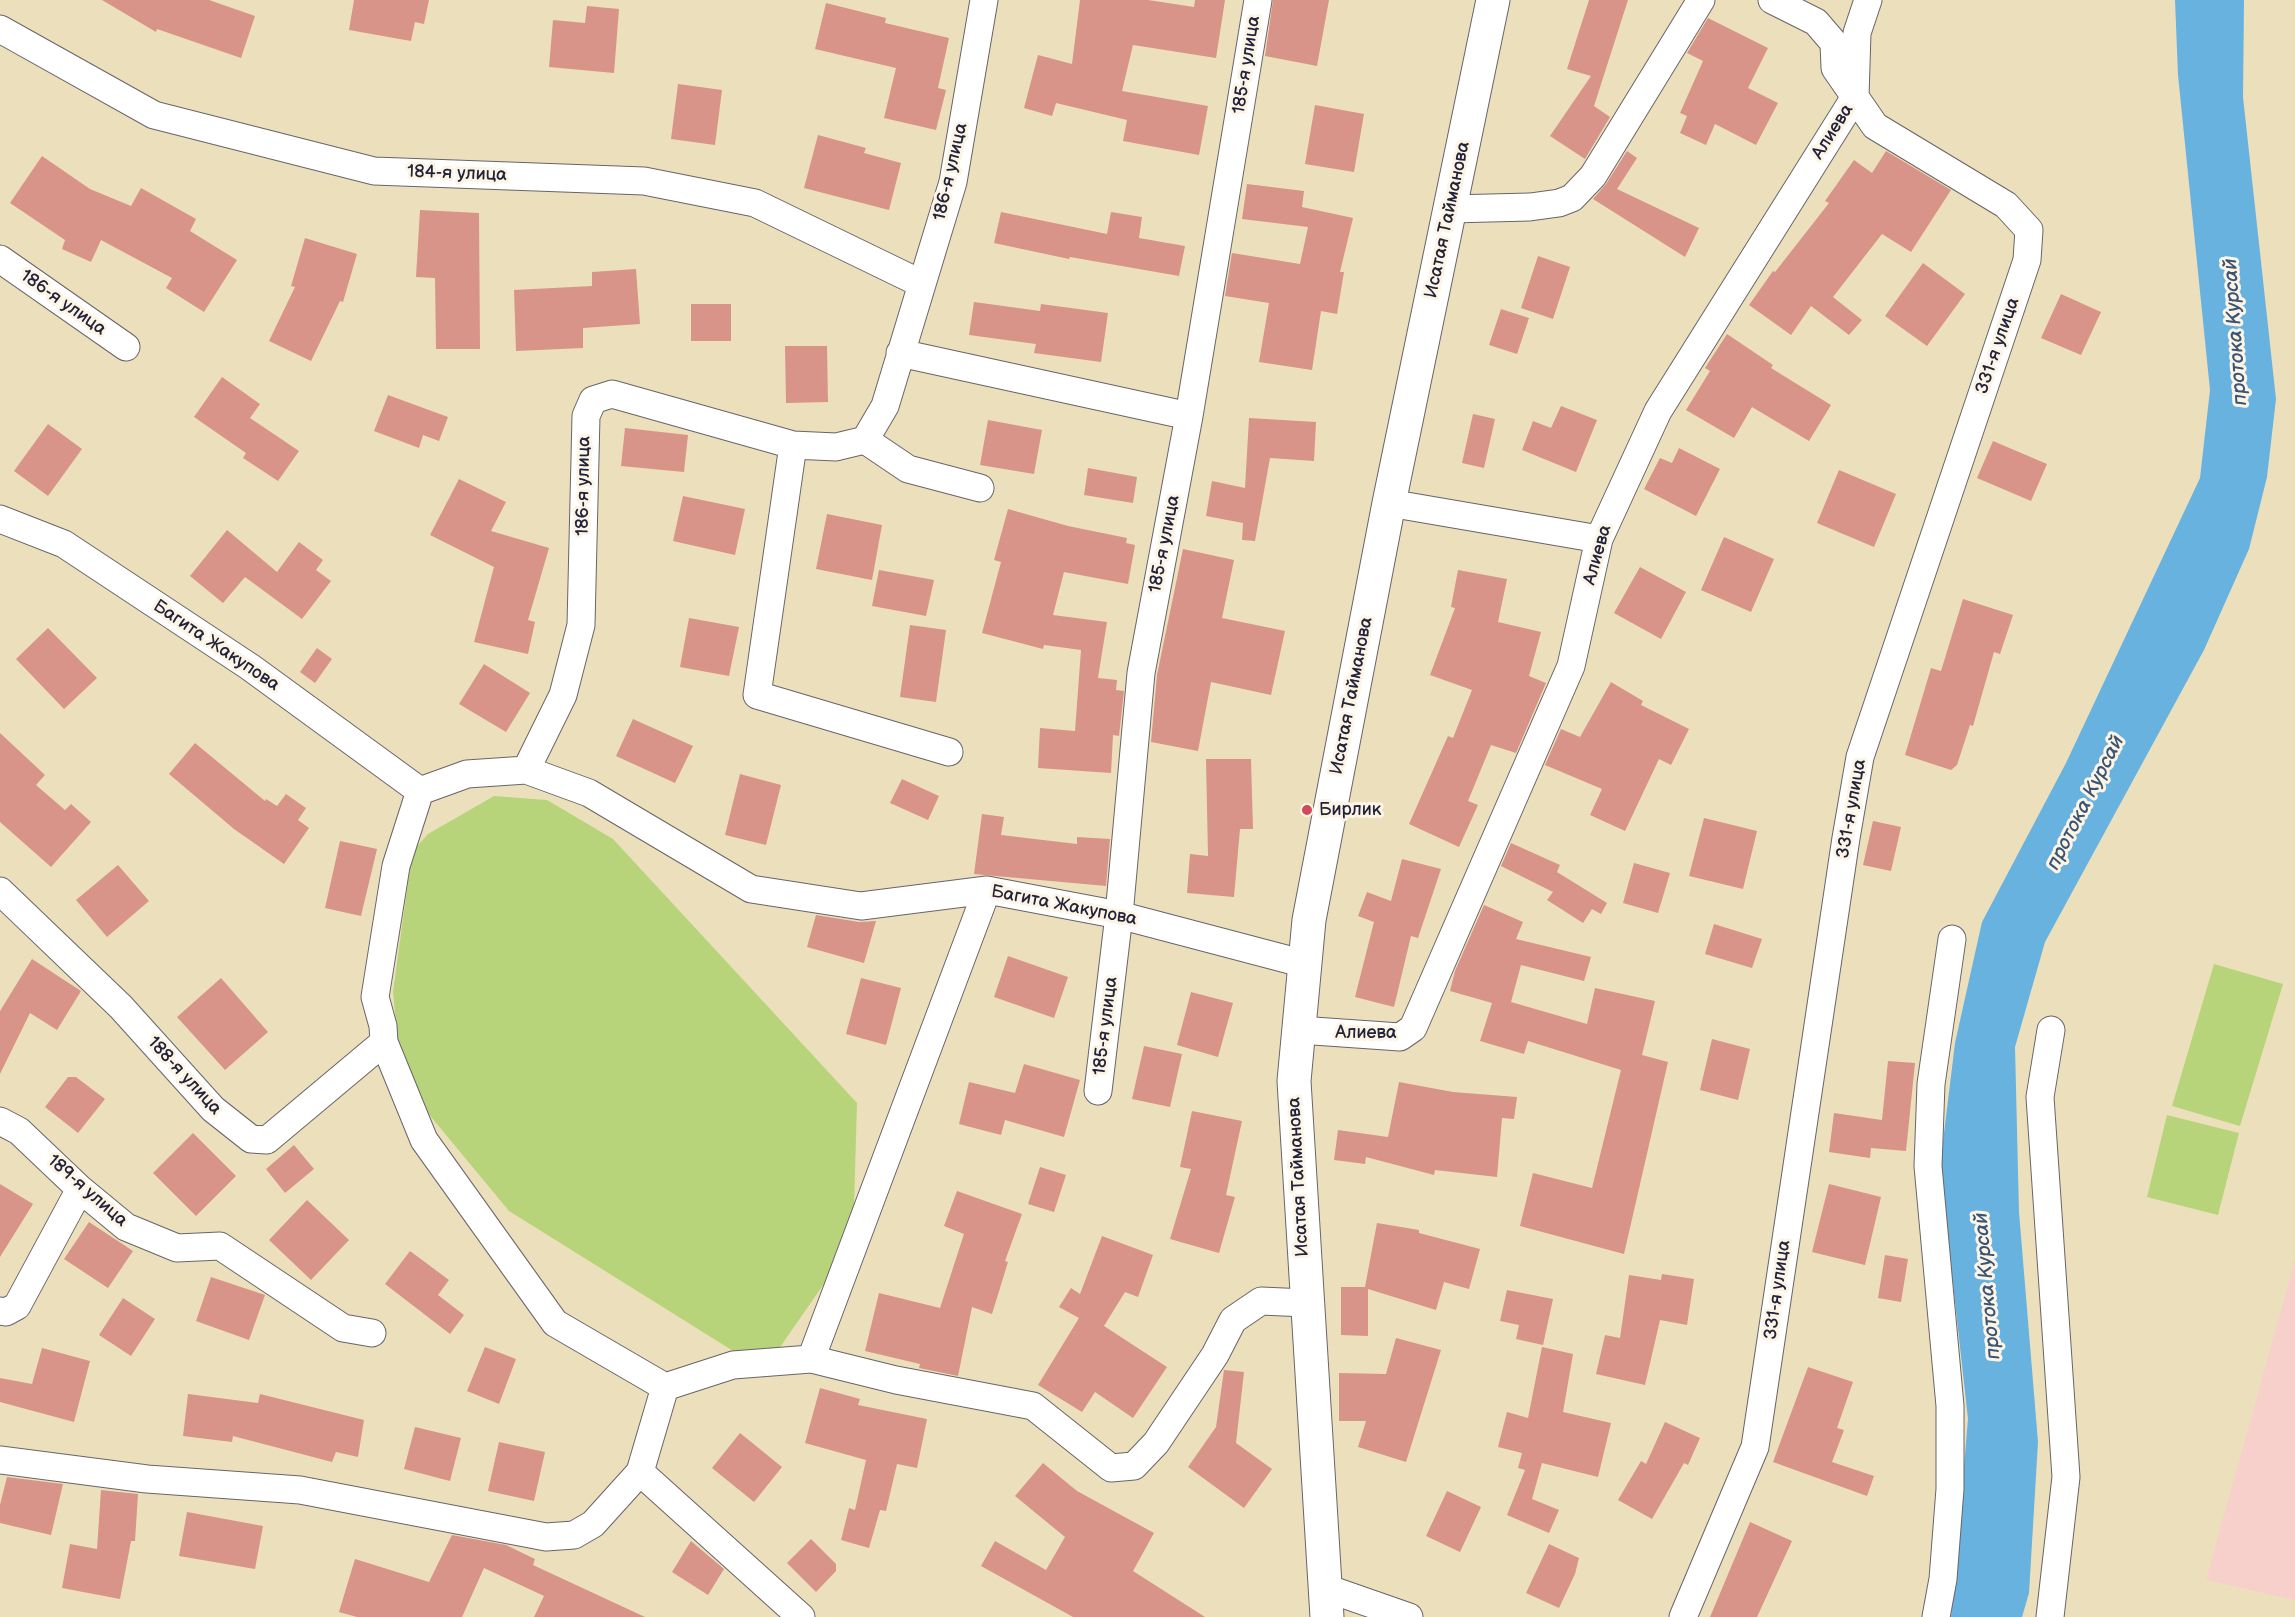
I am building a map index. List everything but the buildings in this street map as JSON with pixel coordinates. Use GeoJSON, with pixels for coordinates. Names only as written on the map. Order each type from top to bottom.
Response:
{"type":"FeatureCollection","features":[{"type":"Feature","properties":{"kind":"street","name":"186-я улица"},"geometry":{"type":"LineString","coordinates":[[526,770],[563,694],[581,625],[586,416],[593,400],[612,394],[793,445],[836,447],[865,440],[885,406],[953,182],[984,0]]}},
{"type":"Feature","properties":{"kind":"street","name":"185-я улица"},"geometry":{"type":"LineString","coordinates":[[1098,1091],[1119,915],[1141,673],[1189,416],[1258,0]]}},
{"type":"Feature","properties":{"kind":"street","name":"Исатая Тайманова"},"geometry":{"type":"LineString","coordinates":[[1325,1602],[1294,1081],[1309,920],[1389,503],[1493,0]]}},
{"type":"Feature","properties":{"kind":"street"},"geometry":{"type":"LineString","coordinates":[[1450,209],[1530,207],[1558,203],[1572,198],[1593,176],[1701,0]]}},
{"type":"Feature","properties":{"kind":"street","name":"331-я улица"},"geometry":{"type":"LineString","coordinates":[[1683,1617],[1755,1447],[1860,757],[2027,260],[2029,230],[2006,206],[1875,126],[1835,68],[1834,43],[1816,22],[1772,0]]}},
{"type":"Feature","properties":{"kind":"street","name":"Алиева"},"geometry":{"type":"LineString","coordinates":[[1299,1030],[1400,1036],[1413,1028],[1571,666],[1599,539],[1658,411],[1855,97],[1857,33],[1868,0]]}},
{"type":"Feature","properties":{"kind":"street","name":"184-я улица"},"geometry":{"type":"LineString","coordinates":[[0,29],[154,115],[374,171],[644,181],[755,203],[922,284]]}},
{"type":"Feature","properties":{"kind":"street","name":"186-я улица"},"geometry":{"type":"LineString","coordinates":[[0,259],[126,347]]}},
{"type":"Feature","properties":{"kind":"street"},"geometry":{"type":"LineString","coordinates":[[900,353],[1189,416]]}},
{"type":"Feature","properties":{"kind":"street"},"geometry":{"type":"LineString","coordinates":[[865,440],[908,469],[980,488]]}},
{"type":"Feature","properties":{"kind":"street"},"geometry":{"type":"LineString","coordinates":[[793,445],[757,695],[950,752]]}},
{"type":"Feature","properties":{"kind":"street"},"geometry":{"type":"LineString","coordinates":[[1389,503],[1599,539]]}},
{"type":"Feature","properties":{"kind":"street","name":"Багита Жакупова"},"geometry":{"type":"LineString","coordinates":[[0,519],[64,544],[250,667],[420,791]]}},
{"type":"Feature","properties":{"kind":"street"},"geometry":{"type":"LineString","coordinates":[[526,770],[467,774],[420,791],[396,866],[375,997],[383,1026],[384,1042],[424,1140],[555,1323],[665,1387],[733,1365],[811,1359],[896,1380],[1033,1406],[1111,1468],[1134,1467],[1156,1443],[1209,1365],[1233,1320],[1261,1301],[1306,1303]]}},
{"type":"Feature","properties":{"kind":"street","name":"Багита Жакупова"},"geometry":{"type":"LineString","coordinates":[[526,770],[589,793],[751,889],[861,906],[987,890],[1119,915],[1305,964]]}},
{"type":"Feature","properties":{"kind":"street"},"geometry":{"type":"LineString","coordinates":[[811,1359],[987,890]]}},
{"type":"Feature","properties":{"kind":"street","name":"188-я улица"},"geometry":{"type":"LineString","coordinates":[[0,891],[121,1007],[213,1109],[250,1139],[267,1140],[384,1042]]}},
{"type":"Feature","properties":{"kind":"street"},"geometry":{"type":"LineString","coordinates":[[1936,1617],[1943,1579],[1950,1489],[1950,1406],[1928,1166],[1931,1084],[1953,939]]}},
{"type":"Feature","properties":{"kind":"street"},"geometry":{"type":"LineString","coordinates":[[2050,1617],[2066,1477],[2040,1097],[2051,1030]]}},
{"type":"Feature","properties":{"kind":"street","name":"189-я улица"},"geometry":{"type":"LineString","coordinates":[[0,1121],[19,1131],[80,1189],[126,1227],[177,1248],[220,1246],[344,1328],[372,1333]]}},
{"type":"Feature","properties":{"kind":"street"},"geometry":{"type":"LineString","coordinates":[[0,1311],[6,1312],[17,1306],[80,1189]]}},
{"type":"Feature","properties":{"kind":"street"},"geometry":{"type":"LineString","coordinates":[[0,1460],[147,1479],[300,1490],[546,1537],[574,1535],[593,1524],[640,1472],[665,1387]]}},
{"type":"Feature","properties":{"kind":"street"},"geometry":{"type":"LineString","coordinates":[[640,1472],[801,1617]]}},
{"type":"Feature","properties":{"kind":"street"},"geometry":{"type":"LineString","coordinates":[[1325,1602],[1409,1617]]}},
{"type":"Feature","properties":{"kind":"shaded area"},"geometry":{"type":"Polygon","coordinates":[[[2295,1260],[2295,1600],[2206,1580],[2295,1260]]]}},
{"type":"Feature","properties":{"kind":"green space"},"geometry":{"type":"Polygon","coordinates":[[[494,796],[547,800],[613,839],[857,1103],[854,1207],[828,1278],[778,1350],[738,1354],[509,1211],[427,1112],[398,1044],[393,992],[412,852],[428,834],[494,796]]]}},
{"type":"Feature","properties":{"kind":"green space"},"geometry":{"type":"Polygon","coordinates":[[[2214,964],[2283,984],[2240,1126],[2172,1106],[2214,964]]]}},
{"type":"Feature","properties":{"kind":"green space"},"geometry":{"type":"Polygon","coordinates":[[[2167,1115],[2239,1133],[2218,1215],[2147,1197],[2167,1115]]]}},
{"type":"Feature","properties":{"kind":"water","name":"протока Курсай"},"geometry":{"type":"Polygon","coordinates":[[[2175,0],[2244,0],[2243,97],[2276,399],[2267,477],[2249,549],[2204,650],[2045,942],[2015,1047],[2019,1212],[2038,1442],[2029,1593],[2022,1617],[1951,1617],[1968,1419],[1940,1166],[1955,1043],[1982,922],[2066,763],[2200,478],[2210,390],[2178,75],[2175,0]]]}},
{"type":"Feature","properties":{"kind":"place","name":"Бирлик"},"geometry":{"type":"Point","coordinates":[1307,810]}}]}
